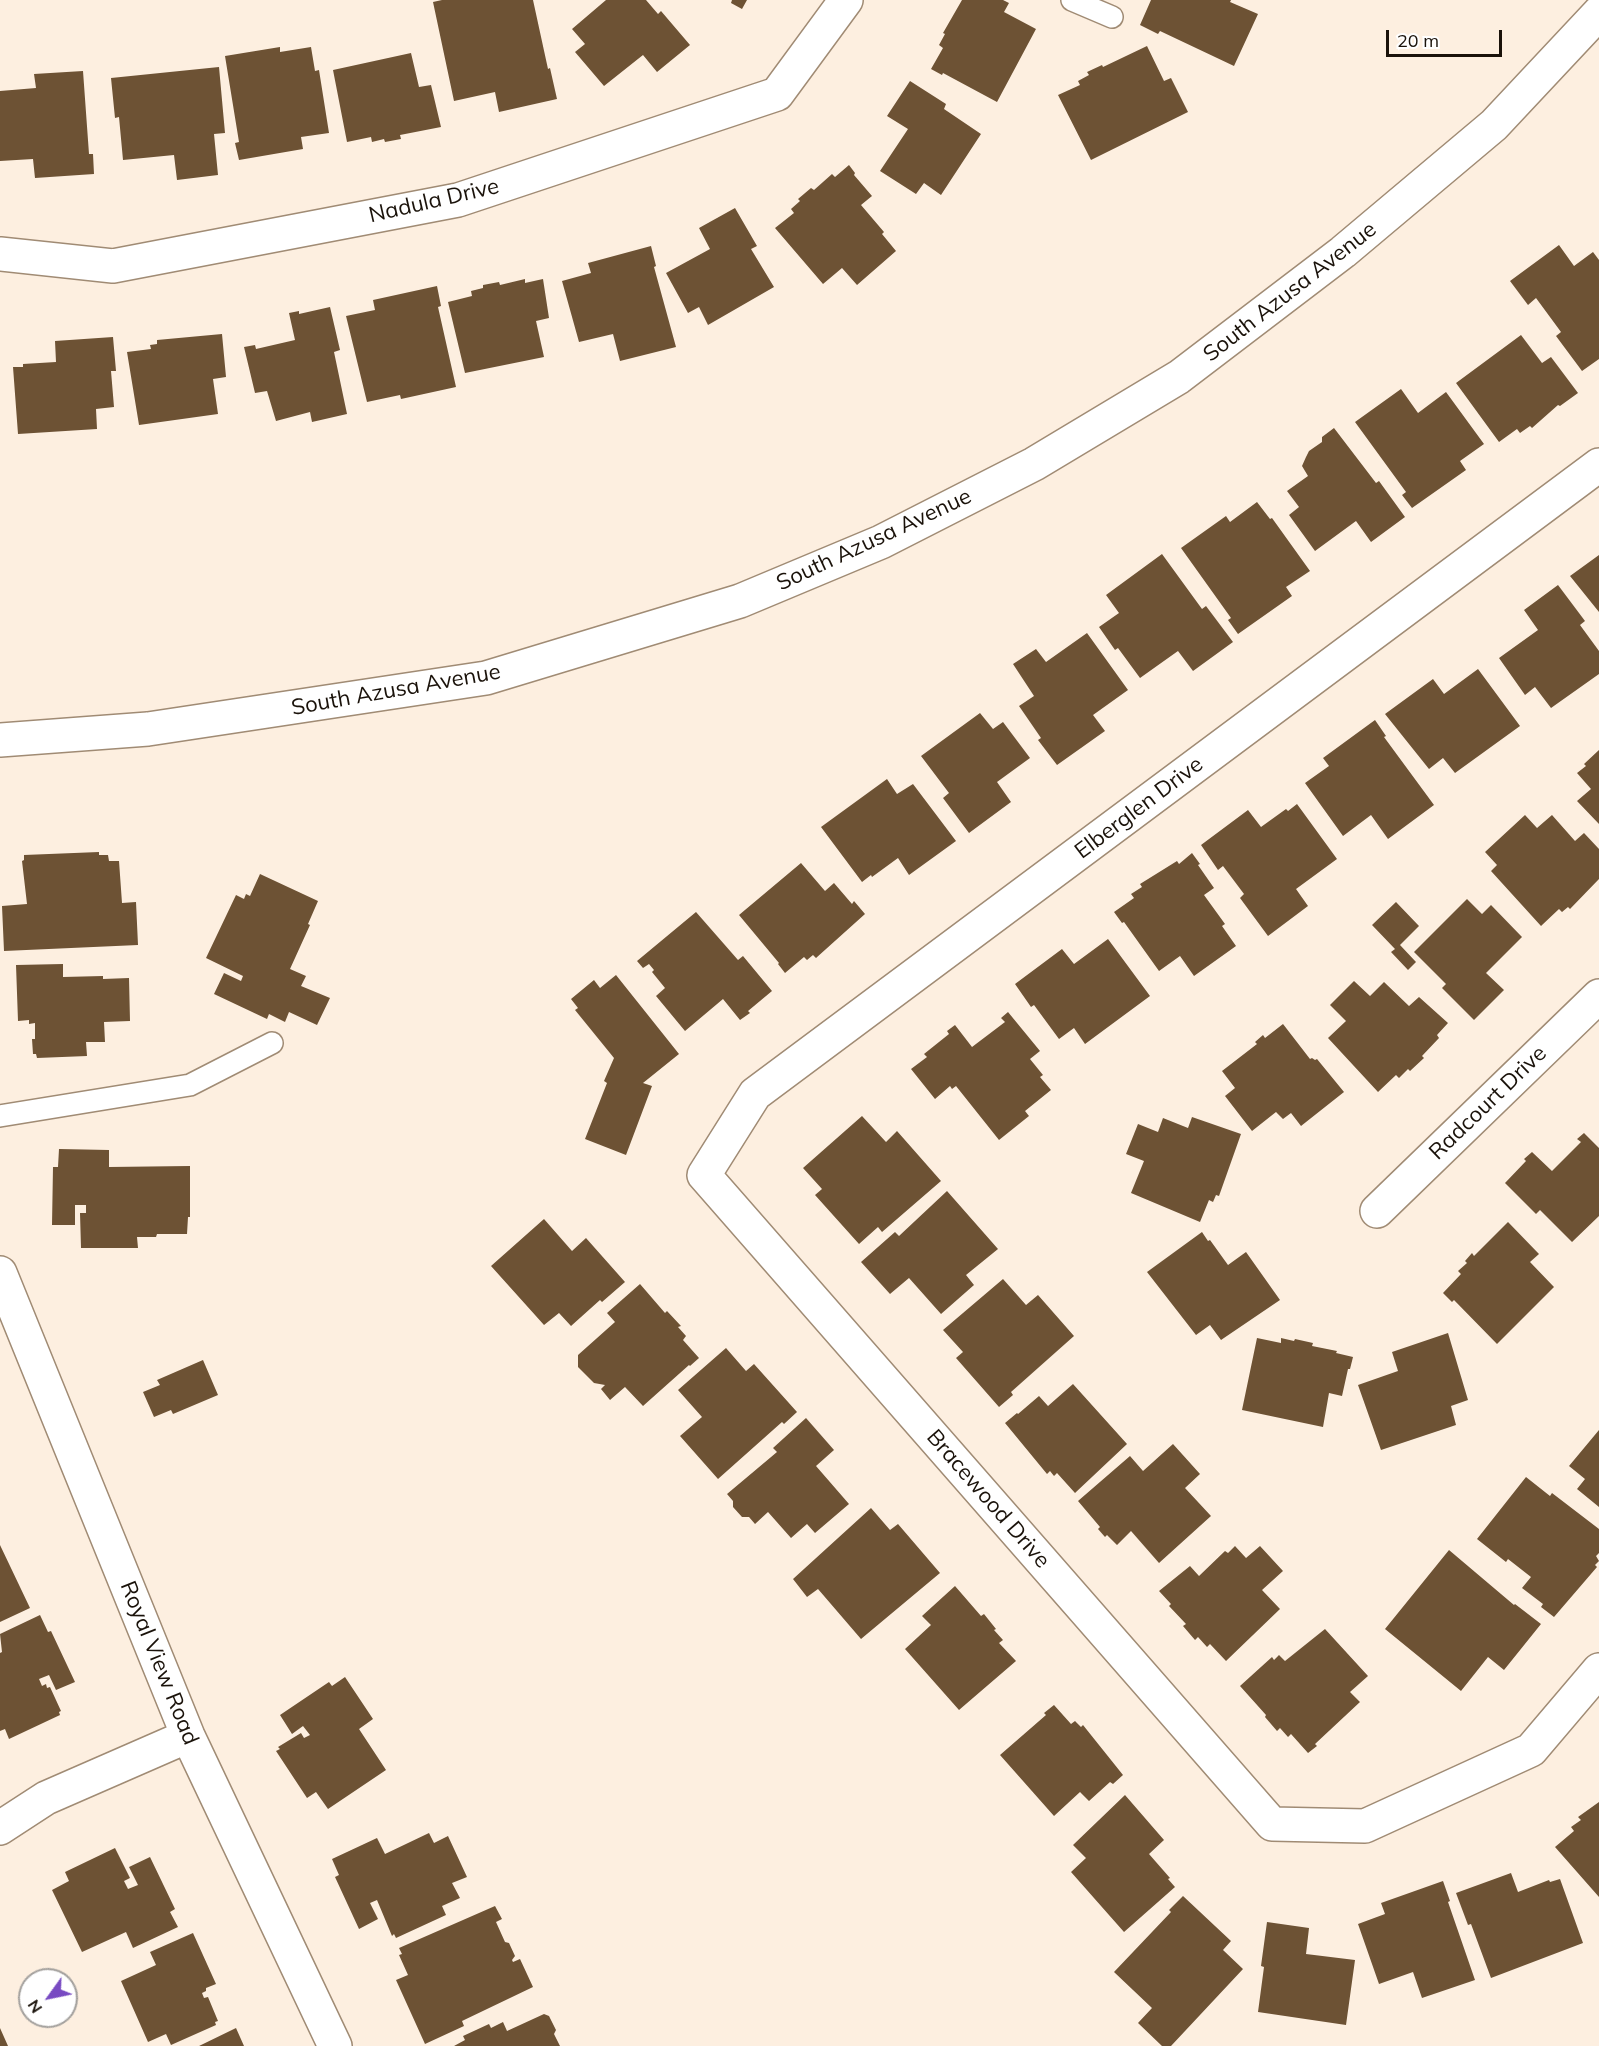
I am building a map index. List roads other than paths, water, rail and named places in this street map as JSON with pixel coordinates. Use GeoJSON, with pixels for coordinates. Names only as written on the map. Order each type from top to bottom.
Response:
{"type":"FeatureCollection","features":[{"type":"Feature","properties":{"kind":"street","name":"Nadula Drive"},"geometry":{"type":"LineString","coordinates":[[0,254],[113,266],[458,200],[777,94],[846,0]]}},
{"type":"Feature","properties":{"kind":"street","name":"South Azusa Avenue"},"geometry":{"type":"LineString","coordinates":[[0,740],[148,729],[486,678],[740,601],[881,542],[1034,464],[1179,377],[1343,252],[1494,125],[1599,13]]}},
{"type":"Feature","properties":{"kind":"street","name":"Elberglen Drive"},"geometry":{"type":"LineString","coordinates":[[704,1175],[755,1094],[1599,465]]}},
{"type":"Feature","properties":{"kind":"street","name":"Radcourt Drive"},"geometry":{"type":"LineString","coordinates":[[1377,1211],[1599,996]]}},
{"type":"Feature","properties":{"kind":"street","name":"Bracewood Drive"},"geometry":{"type":"LineString","coordinates":[[704,1175],[1272,1824],[1365,1826],[1531,1750],[1599,1670]]}},
{"type":"Feature","properties":{"kind":"street","name":"Royal View Road"},"geometry":{"type":"LineString","coordinates":[[0,1273],[188,1736],[335,2046]]}},
{"type":"Feature","properties":{"kind":"street"},"geometry":{"type":"LineString","coordinates":[[0,1828],[46,1798],[188,1736]]}},
{"type":"Feature","properties":{"kind":"lane"},"geometry":{"type":"LineString","coordinates":[[1072,0],[1112,17]]}},
{"type":"Feature","properties":{"kind":"lane"},"geometry":{"type":"LineString","coordinates":[[0,1116],[190,1085],[272,1043]]}}]}
